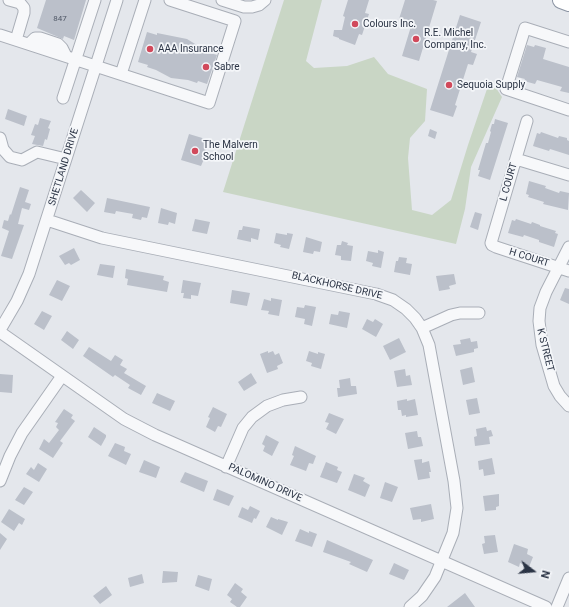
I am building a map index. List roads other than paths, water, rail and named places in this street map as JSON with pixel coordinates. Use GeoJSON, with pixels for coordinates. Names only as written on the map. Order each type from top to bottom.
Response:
{"type":"FeatureCollection","features":[{"type":"Feature","properties":{"kind":"highway"},"geometry":{"type":"LineString","coordinates":[[561,0],[569,2]]}},
{"type":"Feature","properties":{"kind":"street"},"geometry":{"type":"LineString","coordinates":[[10,0],[20,3],[24,8],[24,13],[16,40]]}},
{"type":"Feature","properties":{"kind":"street"},"geometry":{"type":"LineString","coordinates":[[63,98],[71,58],[95,0]]}},
{"type":"Feature","properties":{"kind":"street","name":"SHETLAND DRIVE"},"geometry":{"type":"LineString","coordinates":[[0,331],[24,288],[47,220],[116,0]]}},
{"type":"Feature","properties":{"kind":"street"},"geometry":{"type":"LineString","coordinates":[[121,74],[145,0]]}},
{"type":"Feature","properties":{"kind":"street"},"geometry":{"type":"LineString","coordinates":[[0,35],[209,103],[235,21],[196,4],[170,0]]}},
{"type":"Feature","properties":{"kind":"street"},"geometry":{"type":"LineString","coordinates":[[222,0],[244,7],[252,7],[259,5],[265,0]]}},
{"type":"Feature","properties":{"kind":"street"},"geometry":{"type":"LineString","coordinates":[[569,42],[525,28],[506,89],[569,110]]}},
{"type":"Feature","properties":{"kind":"street","name":"L COURT"},"geometry":{"type":"LineString","coordinates":[[491,243],[527,121]]}},
{"type":"Feature","properties":{"kind":"street"},"geometry":{"type":"LineString","coordinates":[[0,138],[4,149],[10,157],[22,160],[37,152],[66,159]]}},
{"type":"Feature","properties":{"kind":"street"},"geometry":{"type":"LineString","coordinates":[[516,159],[569,175]]}},
{"type":"Feature","properties":{"kind":"street","name":"BLACKHORSE DRIVE"},"geometry":{"type":"LineString","coordinates":[[47,220],[102,238],[376,294],[393,300],[406,309],[422,328],[429,345],[446,430],[456,499],[456,517],[442,560],[429,587],[410,607]]}},
{"type":"Feature","properties":{"kind":"street","name":"H COURT"},"geometry":{"type":"LineString","coordinates":[[491,243],[496,247],[564,269]]}},
{"type":"Feature","properties":{"kind":"street","name":"K STREET"},"geometry":{"type":"LineString","coordinates":[[569,247],[564,269],[543,300],[540,308],[539,326],[542,345],[554,386],[569,406]]}},
{"type":"Feature","properties":{"kind":"street"},"geometry":{"type":"LineString","coordinates":[[422,328],[451,315],[460,313],[480,313]]}},
{"type":"Feature","properties":{"kind":"street","name":"PALOMINO DRIVE"},"geometry":{"type":"LineString","coordinates":[[0,331],[124,419],[155,435],[546,607]]}},
{"type":"Feature","properties":{"kind":"street"},"geometry":{"type":"LineString","coordinates":[[0,481],[10,456],[22,433],[62,376]]}},
{"type":"Feature","properties":{"kind":"street"},"geometry":{"type":"LineString","coordinates":[[226,467],[243,428],[252,417],[267,406],[283,400],[301,397]]}},
{"type":"Feature","properties":{"kind":"street"},"geometry":{"type":"LineString","coordinates":[[557,607],[569,578]]}},
{"type":"Feature","properties":{"kind":"place","name":"Colours Inc."},"geometry":{"type":"Point","coordinates":[355,24]}},
{"type":"Feature","properties":{"kind":"place","name":"R.E. Michel Company, Inc."},"geometry":{"type":"Point","coordinates":[416,39]}},
{"type":"Feature","properties":{"kind":"place","name":"AAA Insurance"},"geometry":{"type":"Point","coordinates":[150,49]}},
{"type":"Feature","properties":{"kind":"place","name":"Sabre"},"geometry":{"type":"Point","coordinates":[206,67]}},
{"type":"Feature","properties":{"kind":"place","name":"Sequoia Supply"},"geometry":{"type":"Point","coordinates":[449,85]}},
{"type":"Feature","properties":{"kind":"place","name":"The Malvern School"},"geometry":{"type":"Point","coordinates":[195,151]}}]}
